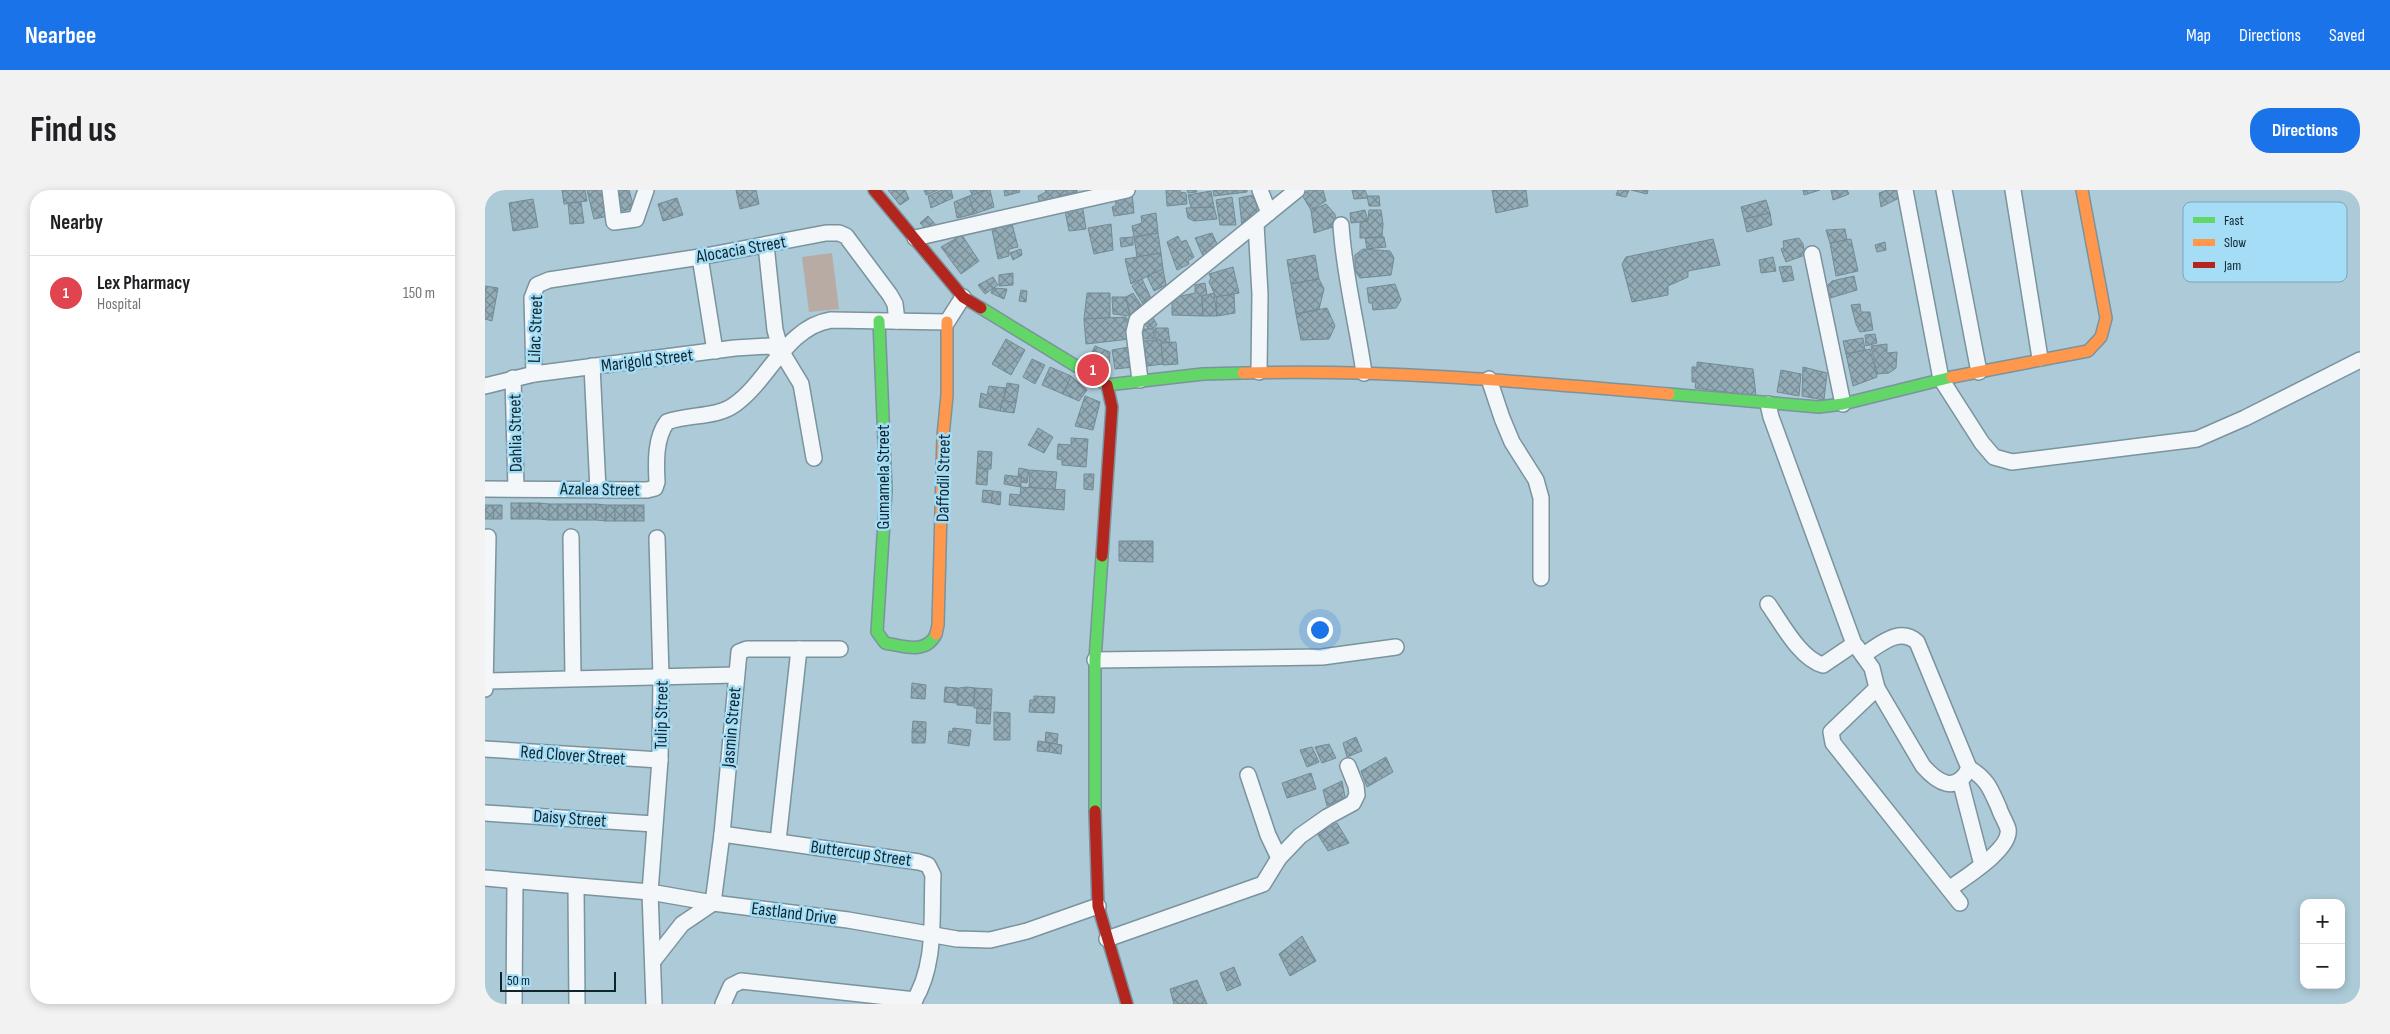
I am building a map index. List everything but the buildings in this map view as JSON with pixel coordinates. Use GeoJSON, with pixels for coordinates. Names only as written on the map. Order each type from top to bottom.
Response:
{"type":"FeatureCollection","features":[{"type":"Feature","properties":{"kind":"street"},"geometry":{"type":"LineString","coordinates":[[610,190],[614,222],[636,219],[646,190]]}},
{"type":"Feature","properties":{"kind":"street"},"geometry":{"type":"LineString","coordinates":[[874,190],[963,297],[1107,385],[1203,374],[1259,372],[1364,373],[1489,379],[1819,407],[1843,404],[1941,379],[2040,358],[2088,351],[2096,345],[2105,331],[2106,318],[2082,190]]}},
{"type":"Feature","properties":{"kind":"street"},"geometry":{"type":"LineString","coordinates":[[915,238],[1127,190]]}},
{"type":"Feature","properties":{"kind":"street"},"geometry":{"type":"LineString","coordinates":[[1260,190],[1269,213]]}},
{"type":"Feature","properties":{"kind":"street"},"geometry":{"type":"LineString","coordinates":[[1140,380],[1134,332],[1137,320],[1297,190]]}},
{"type":"Feature","properties":{"kind":"street"},"geometry":{"type":"LineString","coordinates":[[1905,190],[1941,379],[1982,443],[1994,457],[2011,462],[2197,439],[2245,418],[2360,360]]}},
{"type":"Feature","properties":{"kind":"street"},"geometry":{"type":"LineString","coordinates":[[1944,190],[1979,372]]}},
{"type":"Feature","properties":{"kind":"street"},"geometry":{"type":"LineString","coordinates":[[2013,190],[2040,358]]}},
{"type":"Feature","properties":{"kind":"street"},"geometry":{"type":"LineString","coordinates":[[1256,224],[1260,294],[1259,372]]}},
{"type":"Feature","properties":{"kind":"street"},"geometry":{"type":"LineString","coordinates":[[1341,225],[1344,265],[1357,325],[1364,373]]}},
{"type":"Feature","properties":{"kind":"street","name":"Alocacia Street"},"geometry":{"type":"LineString","coordinates":[[537,285],[549,280],[700,257],[826,234],[842,234],[890,295],[895,304],[897,321]]}},
{"type":"Feature","properties":{"kind":"street"},"geometry":{"type":"LineString","coordinates":[[766,245],[775,330],[781,351],[801,384],[813,458]]}},
{"type":"Feature","properties":{"kind":"street"},"geometry":{"type":"LineString","coordinates":[[1812,254],[1843,404]]}},
{"type":"Feature","properties":{"kind":"street"},"geometry":{"type":"LineString","coordinates":[[700,257],[715,351]]}},
{"type":"Feature","properties":{"kind":"street","name":"Lilac Street"},"geometry":{"type":"LineString","coordinates":[[534,374],[533,298],[537,285]]}},
{"type":"Feature","properties":{"kind":"street"},"geometry":{"type":"LineString","coordinates":[[781,351],[821,322],[846,320],[947,322],[963,297]]}},
{"type":"Feature","properties":{"kind":"street","name":"Gumamela Street"},"geometry":{"type":"LineString","coordinates":[[879,321],[886,490],[877,632],[885,642],[924,648],[931,644],[937,634]]}},
{"type":"Feature","properties":{"kind":"street","name":"Daffodil Street"},"geometry":{"type":"LineString","coordinates":[[937,634],[947,380],[947,322]]}},
{"type":"Feature","properties":{"kind":"street","name":"Marigold Street"},"geometry":{"type":"LineString","coordinates":[[485,386],[534,374],[715,351],[762,346],[781,351]]}},
{"type":"Feature","properties":{"kind":"street","name":"Azalea Street"},"geometry":{"type":"LineString","coordinates":[[485,488],[647,490],[655,488],[661,432],[667,422],[733,407],[767,371],[781,351]]}},
{"type":"Feature","properties":{"kind":"street"},"geometry":{"type":"LineString","coordinates":[[592,366],[597,490]]}},
{"type":"Feature","properties":{"kind":"street","name":"Dahlia Street"},"geometry":{"type":"LineString","coordinates":[[513,378],[516,488]]}},
{"type":"Feature","properties":{"kind":"street"},"geometry":{"type":"LineString","coordinates":[[1489,379],[1502,418],[1513,442],[1536,480],[1541,498],[1541,578]]}},
{"type":"Feature","properties":{"kind":"street"},"geometry":{"type":"LineString","coordinates":[[1107,385],[1112,407],[1095,660],[1095,825],[1098,906],[1127,1004]]}},
{"type":"Feature","properties":{"kind":"street"},"geometry":{"type":"LineString","coordinates":[[1768,404],[1858,650],[1876,677],[1877,688],[1923,766],[1932,777],[1941,783],[1949,784],[1964,774],[1982,777],[1989,785],[2008,830],[2007,839],[1982,865],[1949,889]]}},
{"type":"Feature","properties":{"kind":"street"},"geometry":{"type":"LineString","coordinates":[[488,537],[485,686],[573,677],[661,678],[736,675]]}},
{"type":"Feature","properties":{"kind":"street"},"geometry":{"type":"LineString","coordinates":[[571,537],[573,677]]}},
{"type":"Feature","properties":{"kind":"street","name":"Tulip Street"},"geometry":{"type":"LineString","coordinates":[[654,1004],[650,892],[660,760],[661,678],[657,538]]}},
{"type":"Feature","properties":{"kind":"street"},"geometry":{"type":"LineString","coordinates":[[1768,604],[1803,652],[1813,662],[1823,664],[1903,634],[1911,636],[1917,642],[1964,774],[1982,865]]}},
{"type":"Feature","properties":{"kind":"street"},"geometry":{"type":"LineString","coordinates":[[1095,660],[1322,657],[1396,647]]}},
{"type":"Feature","properties":{"kind":"street","name":"Jasmin Street"},"geometry":{"type":"LineString","coordinates":[[713,903],[722,834],[738,656],[743,650],[840,649]]}},
{"type":"Feature","properties":{"kind":"street"},"geometry":{"type":"LineString","coordinates":[[778,841],[799,650]]}},
{"type":"Feature","properties":{"kind":"street"},"geometry":{"type":"LineString","coordinates":[[1877,688],[1831,732],[1833,743],[1960,903]]}},
{"type":"Feature","properties":{"kind":"street","name":"Red Clover Street"},"geometry":{"type":"LineString","coordinates":[[485,749],[660,760]]}},
{"type":"Feature","properties":{"kind":"street"},"geometry":{"type":"LineString","coordinates":[[1107,939],[1251,890],[1263,884],[1279,858],[1300,836],[1327,816],[1353,803],[1357,794],[1356,786],[1348,766]]}},
{"type":"Feature","properties":{"kind":"street"},"geometry":{"type":"LineString","coordinates":[[1248,775],[1268,835],[1279,858]]}},
{"type":"Feature","properties":{"kind":"street","name":"Daisy Street"},"geometry":{"type":"LineString","coordinates":[[485,813],[654,824]]}},
{"type":"Feature","properties":{"kind":"street","name":"Buttercup Street"},"geometry":{"type":"LineString","coordinates":[[722,834],[929,865],[933,875],[931,935]]}},
{"type":"Feature","properties":{"kind":"street","name":"Eastland Drive"},"geometry":{"type":"LineString","coordinates":[[485,878],[650,892],[713,903],[848,920],[957,939],[990,940],[1027,931],[1098,906]]}},
{"type":"Feature","properties":{"kind":"street"},"geometry":{"type":"LineString","coordinates":[[514,1004],[515,881]]}},
{"type":"Feature","properties":{"kind":"street"},"geometry":{"type":"LineString","coordinates":[[576,887],[577,1004]]}},
{"type":"Feature","properties":{"kind":"street"},"geometry":{"type":"LineString","coordinates":[[653,960],[682,924],[713,903]]}},
{"type":"Feature","properties":{"kind":"street"},"geometry":{"type":"LineString","coordinates":[[723,1004],[731,986],[741,981],[914,1002],[924,982],[929,963],[931,935]]}},
{"type":"Feature","properties":{"kind":"shaded area"},"geometry":{"type":"Polygon","coordinates":[[[832,253],[839,309],[809,312],[802,257],[832,253]]]}},
{"type":"Feature","properties":{"kind":"traffic: fast"},"geometry":{"type":"LineString","coordinates":[[981,308],[1107,385],[1203,374],[1243,373]]}},
{"type":"Feature","properties":{"kind":"traffic: fast"},"geometry":{"type":"LineString","coordinates":[[879,321],[886,490],[877,632],[885,643],[913,648],[926,645],[932,641],[936,634]]}},
{"type":"Feature","properties":{"kind":"traffic: fast"},"geometry":{"type":"LineString","coordinates":[[1669,394],[1819,407],[1843,404],[1952,377]]}},
{"type":"Feature","properties":{"kind":"traffic: fast"},"geometry":{"type":"LineString","coordinates":[[1095,811],[1095,660],[1102,556]]}},
{"type":"Feature","properties":{"kind":"traffic: slow"},"geometry":{"type":"LineString","coordinates":[[1952,377],[2088,351],[2101,337],[2106,318],[2082,190]]}},
{"type":"Feature","properties":{"kind":"traffic: slow"},"geometry":{"type":"LineString","coordinates":[[936,634],[938,625],[943,436],[947,395],[947,322]]}},
{"type":"Feature","properties":{"kind":"traffic: slow"},"geometry":{"type":"LineString","coordinates":[[1243,373],[1297,372],[1403,375],[1510,381],[1669,394]]}},
{"type":"Feature","properties":{"kind":"traffic: jam"},"geometry":{"type":"LineString","coordinates":[[874,190],[963,297],[981,308]]}},
{"type":"Feature","properties":{"kind":"traffic: jam"},"geometry":{"type":"LineString","coordinates":[[1102,556],[1112,407],[1107,385]]}},
{"type":"Feature","properties":{"kind":"traffic: jam"},"geometry":{"type":"LineString","coordinates":[[1095,811],[1098,906],[1127,1004]]}},
{"type":"Feature","properties":{"kind":"place","name":"Lex Pharmacy"},"geometry":{"type":"Point","coordinates":[1093,370]}}]}
